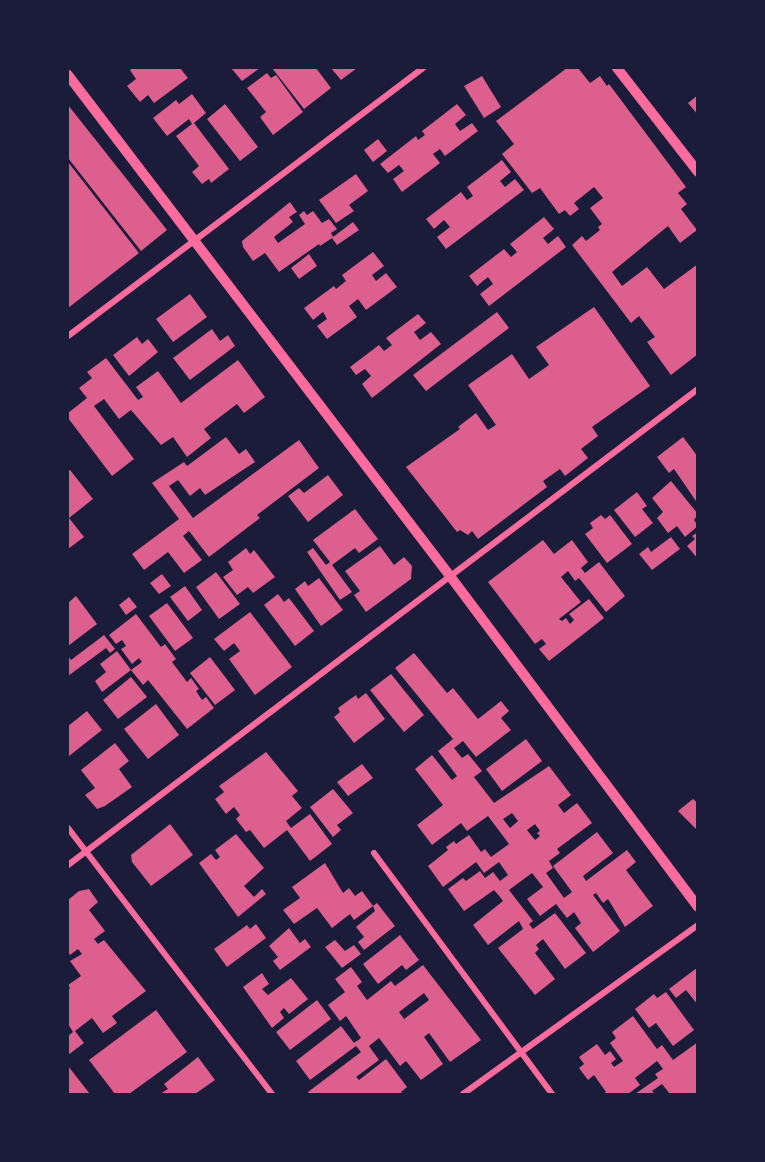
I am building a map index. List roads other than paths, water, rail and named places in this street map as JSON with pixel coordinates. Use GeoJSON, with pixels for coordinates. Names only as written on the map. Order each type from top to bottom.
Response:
{"type":"FeatureCollection","features":[{"type":"Feature","properties":{"kind":"street"},"geometry":{"type":"LineString","coordinates":[[68,336],[423,68]]}},
{"type":"Feature","properties":{"kind":"street"},"geometry":{"type":"LineString","coordinates":[[617,68],[698,172]]}},
{"type":"Feature","properties":{"kind":"street"},"geometry":{"type":"LineString","coordinates":[[68,75],[450,576],[698,908]]}},
{"type":"Feature","properties":{"kind":"street"},"geometry":{"type":"LineString","coordinates":[[68,865],[698,389]]}},
{"type":"Feature","properties":{"kind":"street"},"geometry":{"type":"LineString","coordinates":[[68,828],[272,1095]]}},
{"type":"Feature","properties":{"kind":"street"},"geometry":{"type":"LineString","coordinates":[[374,853],[552,1095]]}},
{"type":"Feature","properties":{"kind":"street"},"geometry":{"type":"LineString","coordinates":[[464,1095],[698,925]]}}]}
